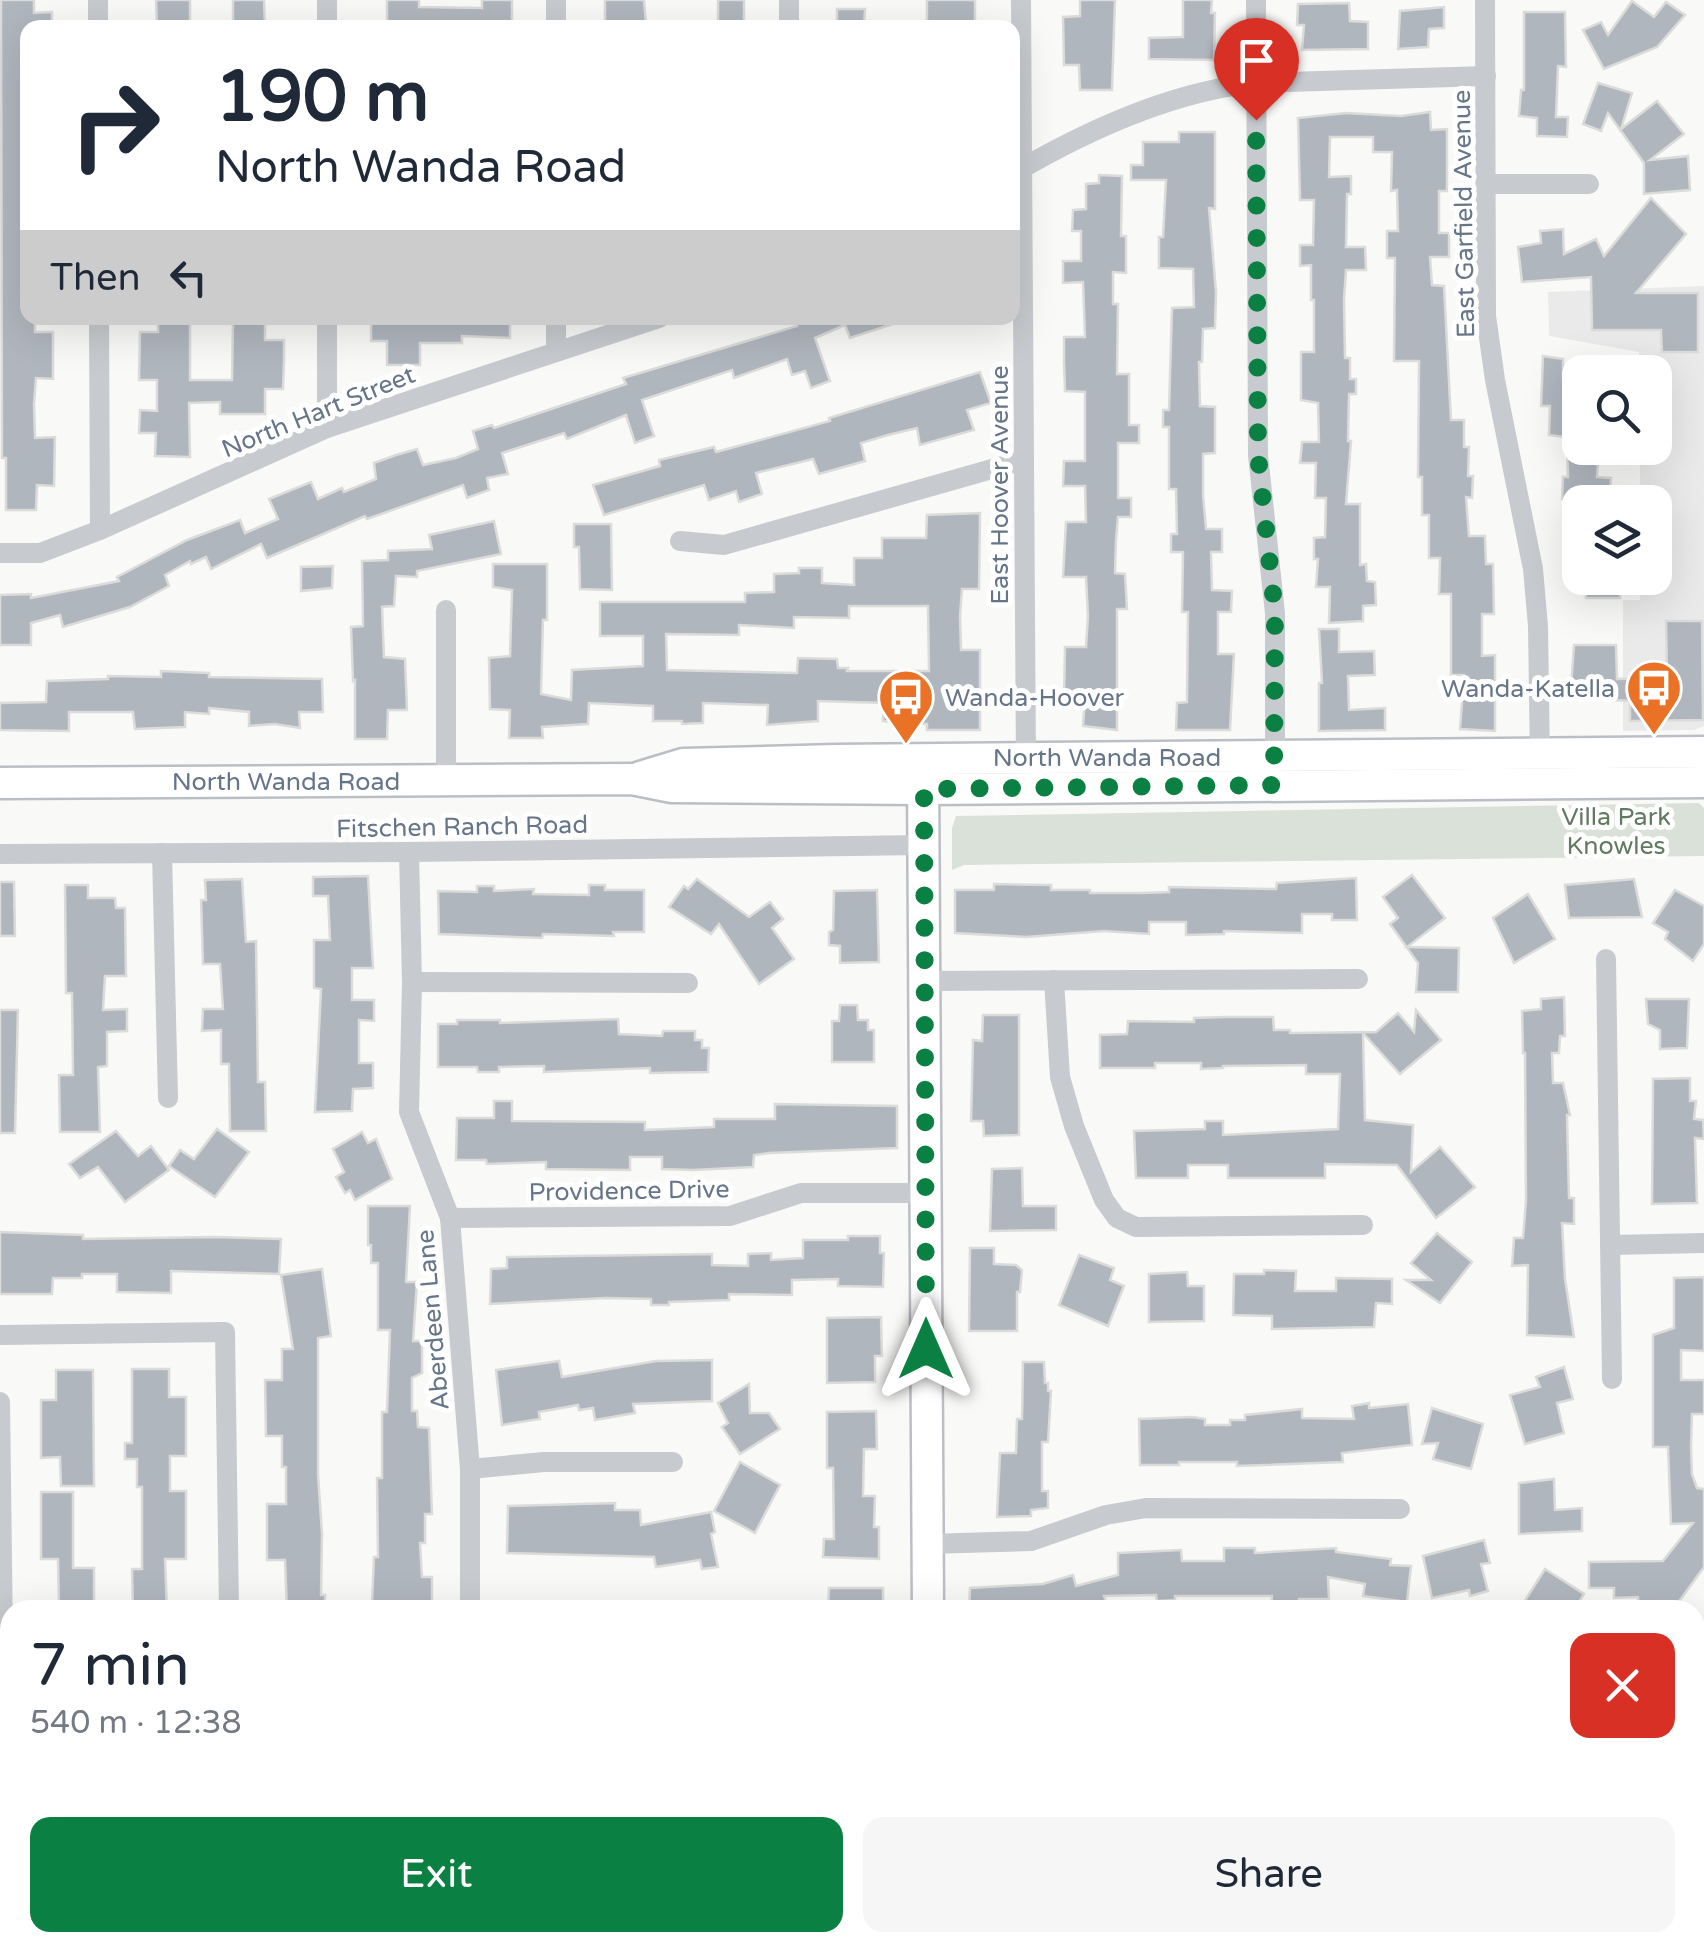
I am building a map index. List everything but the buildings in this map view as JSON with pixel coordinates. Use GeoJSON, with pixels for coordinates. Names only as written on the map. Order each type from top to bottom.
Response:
{"type":"FeatureCollection","features":[{"type":"Feature","properties":{"kind":"street","name":"East Hoover Avenue"},"geometry":{"type":"LineString","coordinates":[[1020,43],[1021,0]]}},
{"type":"Feature","properties":{"kind":"street"},"geometry":{"type":"LineString","coordinates":[[1256,0],[1258,455],[1275,612],[1274,770]]}},
{"type":"Feature","properties":{"kind":"street","name":"East Garfield Avenue"},"geometry":{"type":"LineString","coordinates":[[1485,0],[1486,316],[1495,380],[1534,569],[1540,768]]}},
{"type":"Feature","properties":{"kind":"street"},"geometry":{"type":"LineString","coordinates":[[1020,169],[1056,149],[1180,98],[1256,83],[1486,76]]}},
{"type":"Feature","properties":{"kind":"street"},"geometry":{"type":"LineString","coordinates":[[1487,184],[1589,184]]}},
{"type":"Feature","properties":{"kind":"street","name":"East Hoover Avenue"},"geometry":{"type":"LineString","coordinates":[[1020,295],[1027,789]]}},
{"type":"Feature","properties":{"kind":"street"},"geometry":{"type":"LineString","coordinates":[[99,325],[100,530]]}},
{"type":"Feature","properties":{"kind":"street"},"geometry":{"type":"LineString","coordinates":[[327,325],[327,428]]}},
{"type":"Feature","properties":{"kind":"street"},"geometry":{"type":"LineString","coordinates":[[556,325],[556,350]]}},
{"type":"Feature","properties":{"kind":"street","name":"North Hart Street"},"geometry":{"type":"LineString","coordinates":[[0,552],[40,553],[327,428],[636,325]]}},
{"type":"Feature","properties":{"kind":"street"},"geometry":{"type":"LineString","coordinates":[[680,541],[724,546],[1024,460]]}},
{"type":"Feature","properties":{"kind":"street"},"geometry":{"type":"LineString","coordinates":[[446,610],[446,780]]}},
{"type":"Feature","properties":{"kind":"street","name":"North Wanda Road"},"geometry":{"type":"LineString","coordinates":[[632,779],[683,764],[1026,758],[1274,770],[1540,768],[1704,752]]}},
{"type":"Feature","properties":{"kind":"street"},"geometry":{"type":"LineString","coordinates":[[923,758],[928,1600]]}},
{"type":"Feature","properties":{"kind":"street","name":"North Wanda Road"},"geometry":{"type":"LineString","coordinates":[[1540,768],[1704,782]]}},
{"type":"Feature","properties":{"kind":"street","name":"North Wanda Road"},"geometry":{"type":"LineString","coordinates":[[0,784],[632,779],[672,787],[1027,789],[1274,770]]}},
{"type":"Feature","properties":{"kind":"street","name":"Fitschen Ranch Road"},"geometry":{"type":"LineString","coordinates":[[0,854],[924,845]]}},
{"type":"Feature","properties":{"kind":"street","name":"Aberdeen Lane"},"geometry":{"type":"LineString","coordinates":[[409,852],[410,1112],[450,1218],[470,1469],[470,1600]]}},
{"type":"Feature","properties":{"kind":"street"},"geometry":{"type":"LineString","coordinates":[[162,853],[168,1098]]}},
{"type":"Feature","properties":{"kind":"street"},"geometry":{"type":"LineString","coordinates":[[1606,959],[1612,1379]]}},
{"type":"Feature","properties":{"kind":"street"},"geometry":{"type":"LineString","coordinates":[[924,981],[1358,979]]}},
{"type":"Feature","properties":{"kind":"street"},"geometry":{"type":"LineString","coordinates":[[1054,980],[1060,1077],[1074,1126],[1104,1200],[1117,1218],[1136,1227],[1363,1225]]}},
{"type":"Feature","properties":{"kind":"street"},"geometry":{"type":"LineString","coordinates":[[412,982],[688,983]]}},
{"type":"Feature","properties":{"kind":"street","name":"Providence Drive"},"geometry":{"type":"LineString","coordinates":[[450,1218],[730,1216],[801,1193],[925,1193]]}},
{"type":"Feature","properties":{"kind":"street"},"geometry":{"type":"LineString","coordinates":[[1610,1245],[1704,1243]]}},
{"type":"Feature","properties":{"kind":"street"},"geometry":{"type":"LineString","coordinates":[[0,1335],[225,1332],[229,1600]]}},
{"type":"Feature","properties":{"kind":"street"},"geometry":{"type":"LineString","coordinates":[[0,1402],[3,1600]]}},
{"type":"Feature","properties":{"kind":"street"},"geometry":{"type":"LineString","coordinates":[[470,1469],[544,1462],[673,1462]]}},
{"type":"Feature","properties":{"kind":"street"},"geometry":{"type":"LineString","coordinates":[[927,1544],[1031,1541],[1106,1515],[1146,1508],[1400,1509]]}},
{"type":"Feature","properties":{"kind":"shaded area"},"geometry":{"type":"Polygon","coordinates":[[[1704,286],[1704,726],[1694,730],[1623,731],[1623,600],[1640,600],[1640,595],[1672,595],[1672,485],[1640,485],[1640,465],[1672,465],[1672,355],[1639,355],[1549,336],[1548,292],[1704,286]]]}},
{"type":"Feature","properties":{"kind":"green space","name":"Villa Park Knowles"},"geometry":{"type":"Polygon","coordinates":[[[1699,803],[1704,808],[1704,856],[964,865],[952,870],[952,828],[956,816],[1699,803]]]}},
{"type":"Feature","properties":{"kind":"place","name":"Wanda-Katella"},"geometry":{"type":"Point","coordinates":[1654,737]}},
{"type":"Feature","properties":{"kind":"place","name":"Wanda-Hoover"},"geometry":{"type":"Point","coordinates":[906,746]}},
{"type":"Feature","properties":{"kind":"route"},"geometry":{"type":"LineString","coordinates":[[926,1349],[924,789],[1274,785],[1275,612],[1258,455],[1256,120]]}}]}
